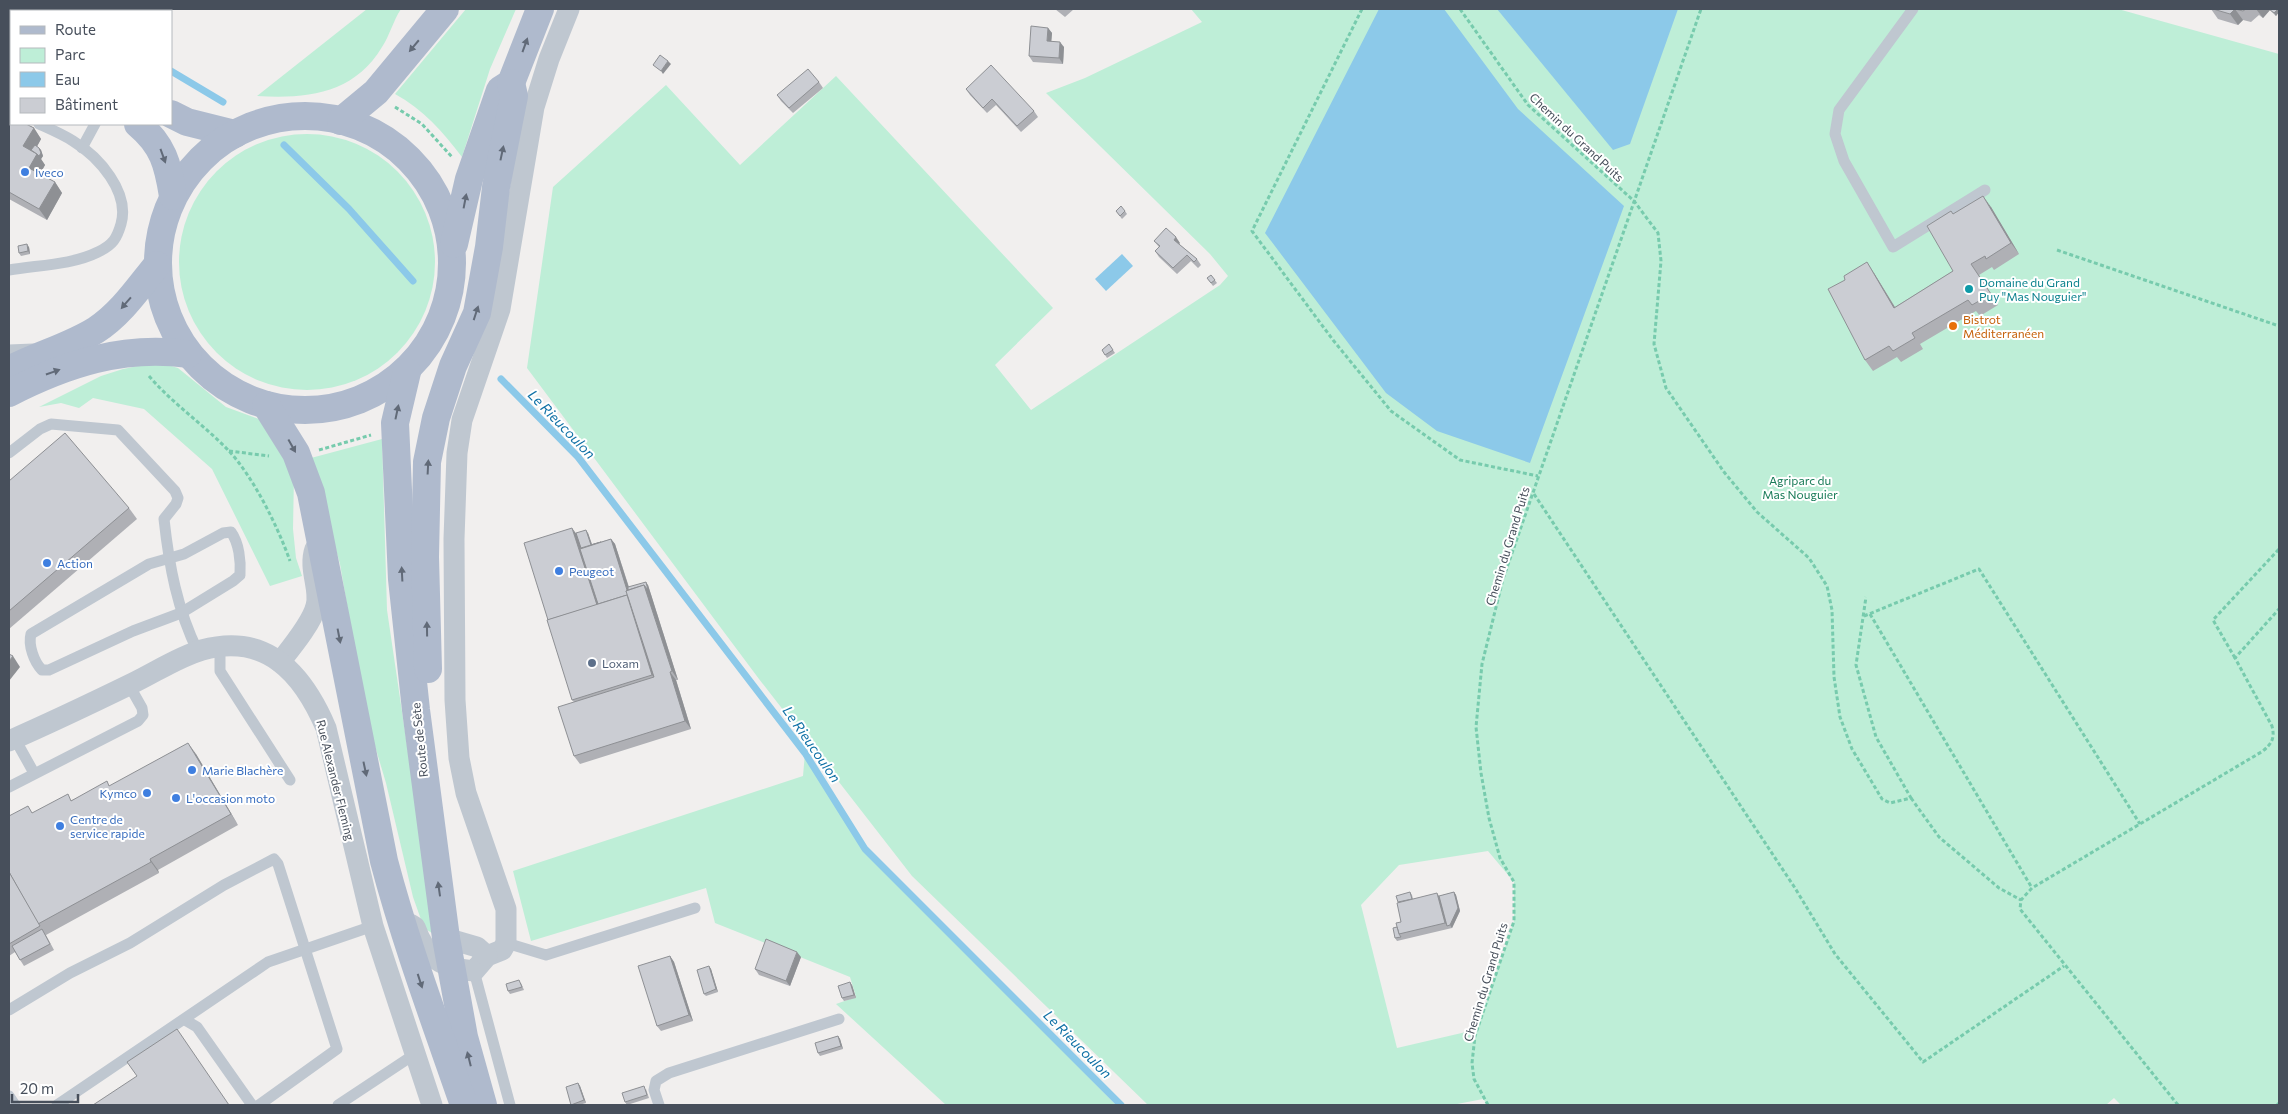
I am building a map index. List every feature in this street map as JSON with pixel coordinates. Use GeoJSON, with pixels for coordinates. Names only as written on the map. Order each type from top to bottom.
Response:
{"type":"FeatureCollection","features":[{"type":"Feature","properties":{"kind":"main road"},"geometry":{"type":"LineString","coordinates":[[341,121],[376,92],[446,9]]}},
{"type":"Feature","properties":{"kind":"main road"},"geometry":{"type":"LineString","coordinates":[[416,710],[428,688],[426,557],[428,462],[436,418],[453,366],[477,313],[489,246],[496,187],[514,96],[511,83],[540,9]]}},
{"type":"Feature","properties":{"kind":"main road"},"geometry":{"type":"LineString","coordinates":[[453,248],[448,223],[439,199],[426,177],[388,141],[366,129],[341,121],[314,116],[287,117],[260,123],[235,134],[200,160],[173,196],[161,229],[157,265],[159,289],[165,312],[175,334],[188,354],[220,382],[266,405],[287,410],[330,409],[371,396],[407,372],[435,336],[444,315],[452,286],[453,248],[469,179],[500,90],[511,83]]}},
{"type":"Feature","properties":{"kind":"main road"},"geometry":{"type":"LineString","coordinates":[[172,114],[187,122],[235,134]]}},
{"type":"Feature","properties":{"kind":"main road"},"geometry":{"type":"LineString","coordinates":[[139,125],[154,137],[161,150],[173,196]]}},
{"type":"Feature","properties":{"kind":"main road"},"geometry":{"type":"LineString","coordinates":[[9,370],[72,343],[98,329],[120,310],[157,265]]}},
{"type":"Feature","properties":{"kind":"main road"},"geometry":{"type":"LineString","coordinates":[[9,393],[43,376],[87,360],[137,352],[164,351],[188,354]]}},
{"type":"Feature","properties":{"kind":"main road","name":"Route de Sète"},"geometry":{"type":"LineString","coordinates":[[407,372],[395,423],[402,579],[416,710],[446,938],[471,965],[464,1037],[483,1105]]}},
{"type":"Feature","properties":{"kind":"main road"},"geometry":{"type":"LineString","coordinates":[[266,405],[296,453],[311,493],[384,861],[399,918],[464,1105]]}},
{"type":"Feature","properties":{"kind":"street"},"geometry":{"type":"LineString","coordinates":[[399,918],[415,927],[420,942],[430,956],[471,965],[502,950],[506,943],[506,909],[466,793],[459,758],[455,700],[454,539],[457,453],[462,420],[500,309],[534,107],[549,59],[569,9]]}},
{"type":"Feature","properties":{"kind":"street"},"geometry":{"type":"LineString","coordinates":[[280,662],[317,606],[312,558],[319,537]]}},
{"type":"Feature","properties":{"kind":"street","name":"Rue Alexander Fleming"},"geometry":{"type":"LineString","coordinates":[[12,740],[198,652],[220,648],[244,647],[262,652],[280,662],[299,678],[326,728],[374,926],[432,1105]]}},
{"type":"Feature","properties":{"kind":"street"},"geometry":{"type":"LineString","coordinates":[[446,938],[477,947],[471,965]]}},
{"type":"Feature","properties":{"kind":"lane"},"geometry":{"type":"LineString","coordinates":[[1913,9],[1839,110],[1835,134],[1844,161],[1893,247],[1984,190]]}},
{"type":"Feature","properties":{"kind":"lane"},"geometry":{"type":"LineString","coordinates":[[9,270],[78,260],[99,252],[117,239],[125,211],[116,186],[100,163],[73,141],[41,125]]}},
{"type":"Feature","properties":{"kind":"lane"},"geometry":{"type":"LineString","coordinates":[[82,148],[94,125]]}},
{"type":"Feature","properties":{"kind":"lane"},"geometry":{"type":"LineString","coordinates":[[9,350],[38,349],[72,343]]}},
{"type":"Feature","properties":{"kind":"lane"},"geometry":{"type":"LineString","coordinates":[[9,453],[40,429],[51,424],[118,430],[175,491],[178,498],[176,504],[164,519],[168,558],[181,613],[198,652]]}},
{"type":"Feature","properties":{"kind":"lane"},"geometry":{"type":"LineString","coordinates":[[231,532],[236,539],[240,574],[196,605],[181,613],[133,631],[49,670],[42,670],[38,666],[29,641],[31,634],[115,582],[149,564],[168,558],[184,554],[223,533],[231,532]]}},
{"type":"Feature","properties":{"kind":"lane"},"geometry":{"type":"LineString","coordinates":[[220,648],[220,671],[290,780]]}},
{"type":"Feature","properties":{"kind":"lane"},"geometry":{"type":"LineString","coordinates":[[9,787],[138,721],[143,715],[142,708],[129,684]]}},
{"type":"Feature","properties":{"kind":"lane"},"geometry":{"type":"LineString","coordinates":[[12,740],[34,773]]}},
{"type":"Feature","properties":{"kind":"lane"},"geometry":{"type":"LineString","coordinates":[[9,1010],[70,973],[130,943],[207,895],[274,860],[278,864],[337,1049],[259,1105]]}},
{"type":"Feature","properties":{"kind":"lane"},"geometry":{"type":"LineString","coordinates":[[506,943],[546,955],[695,908]]}},
{"type":"Feature","properties":{"kind":"lane"},"geometry":{"type":"LineString","coordinates":[[57,1105],[268,962],[374,926]]}},
{"type":"Feature","properties":{"kind":"lane"},"geometry":{"type":"LineString","coordinates":[[471,965],[510,1105]]}},
{"type":"Feature","properties":{"kind":"lane"},"geometry":{"type":"LineString","coordinates":[[659,1105],[654,1090],[656,1081],[669,1073],[839,1019]]}},
{"type":"Feature","properties":{"kind":"lane"},"geometry":{"type":"LineString","coordinates":[[184,1020],[197,1027],[252,1105]]}},
{"type":"Feature","properties":{"kind":"lane"},"geometry":{"type":"LineString","coordinates":[[338,1105],[416,1054]]}},
{"type":"Feature","properties":{"kind":"lane"},"geometry":{"type":"LineString","coordinates":[[9,1096],[15,1105]]}},
{"type":"Feature","properties":{"kind":"path"},"geometry":{"type":"LineString","coordinates":[[1362,9],[1252,231],[1333,340],[1391,412],[1460,460],[1538,476]]}},
{"type":"Feature","properties":{"kind":"path","name":"Chemin du Grand Puits"},"geometry":{"type":"LineString","coordinates":[[1460,9],[1528,105],[1634,201],[1658,233],[1661,261],[1654,344],[1666,388],[1724,472],[1757,512],[1809,558],[1826,586],[1832,610],[1834,677],[1840,717],[1852,750],[1882,799],[1890,803],[1911,798]]}},
{"type":"Feature","properties":{"kind":"path","name":"Chemin du Grand Puits"},"geometry":{"type":"LineString","coordinates":[[1488,1105],[1474,1078],[1472,1063],[1476,1036],[1514,921],[1514,882],[1500,858],[1489,818],[1481,773],[1476,727],[1482,664],[1504,579],[1538,476],[1701,9]]}},
{"type":"Feature","properties":{"kind":"path"},"geometry":{"type":"LineString","coordinates":[[376,92],[422,124],[442,144],[469,179]]}},
{"type":"Feature","properties":{"kind":"path"},"geometry":{"type":"LineString","coordinates":[[2057,250],[2279,326]]}},
{"type":"Feature","properties":{"kind":"path"},"geometry":{"type":"LineString","coordinates":[[137,352],[145,371],[162,392],[229,451],[255,488],[281,536],[291,562]]}},
{"type":"Feature","properties":{"kind":"path"},"geometry":{"type":"LineString","coordinates":[[229,451],[271,456],[310,452],[379,433],[386,426],[395,423]]}},
{"type":"Feature","properties":{"kind":"path"},"geometry":{"type":"LineString","coordinates":[[1533,493],[1795,888],[1835,954],[1923,1062],[2064,966]]}},
{"type":"Feature","properties":{"kind":"path"},"geometry":{"type":"LineString","coordinates":[[2178,1105],[2064,966],[2020,909],[2021,900],[2032,888],[2263,751],[2272,743],[2275,735],[2272,726],[2213,620],[2279,548]]}},
{"type":"Feature","properties":{"kind":"path"},"geometry":{"type":"LineString","coordinates":[[1863,617],[1979,569],[2140,824]]}},
{"type":"Feature","properties":{"kind":"path"},"geometry":{"type":"LineString","coordinates":[[1866,598],[1856,665],[1876,736],[1911,798],[1939,837],[1999,888],[2021,900]]}},
{"type":"Feature","properties":{"kind":"path"},"geometry":{"type":"LineString","coordinates":[[2235,658],[2279,609]]}},
{"type":"Feature","properties":{"kind":"path"},"geometry":{"type":"LineString","coordinates":[[1870,614],[2032,888]]}},
{"type":"Feature","properties":{"kind":"green space"},"geometry":{"type":"Polygon","coordinates":[[[367,9],[401,9],[382,47],[371,63],[358,75],[343,84],[311,94],[276,97],[257,96],[367,9]]]}},
{"type":"Feature","properties":{"kind":"green space"},"geometry":{"type":"Polygon","coordinates":[[[466,9],[516,9],[490,69],[462,157],[432,122],[415,107],[395,94],[466,9]]]}},
{"type":"Feature","properties":{"kind":"green space","name":"Agriparc du Mas Nouguier"},"geometry":{"type":"Polygon","coordinates":[[[1191,9],[2118,9],[2279,54],[2279,1105],[2121,1105],[2114,1098],[2106,1105],[1488,1105],[1483,1099],[1452,1105],[1148,1105],[912,876],[759,679],[527,368],[553,187],[666,85],[740,165],[836,76],[1053,308],[995,365],[1031,410],[1220,285],[1228,276],[1210,254],[1046,93],[1085,78],[1202,22],[1191,9]],[[1488,851],[1399,865],[1361,905],[1397,1048],[1466,1032],[1475,1036],[1514,921],[1514,882],[1488,851]]]}},
{"type":"Feature","properties":{"kind":"green space"},"geometry":{"type":"Polygon","coordinates":[[[294,134],[320,134],[344,139],[367,149],[398,171],[414,191],[430,225],[435,249],[435,275],[430,299],[414,333],[398,353],[378,369],[344,385],[320,390],[294,390],[270,385],[247,375],[216,353],[200,333],[184,299],[179,275],[179,249],[184,225],[194,202],[216,171],[236,155],[270,139],[294,134]]]}},
{"type":"Feature","properties":{"kind":"green space"},"geometry":{"type":"Polygon","coordinates":[[[158,362],[178,368],[226,407],[259,419],[294,475],[293,529],[296,558],[302,576],[270,586],[212,469],[144,409],[93,398],[79,408],[61,403],[39,407],[101,376],[123,369],[158,362]]]}},
{"type":"Feature","properties":{"kind":"green space"},"geometry":{"type":"Polygon","coordinates":[[[382,439],[387,610],[435,935],[424,928],[413,897],[386,783],[366,716],[340,564],[311,458],[382,439]]]}},
{"type":"Feature","properties":{"kind":"green space"},"geometry":{"type":"Polygon","coordinates":[[[805,753],[865,849],[1116,1105],[946,1105],[836,1004],[856,997],[850,977],[715,923],[706,888],[531,941],[513,871],[803,776],[805,753]]]}},
{"type":"Feature","properties":{"kind":"water"},"geometry":{"type":"Polygon","coordinates":[[[1379,9],[1444,9],[1518,109],[1624,206],[1530,463],[1437,431],[1386,393],[1265,233],[1379,9]]]}},
{"type":"Feature","properties":{"kind":"water"},"geometry":{"type":"Polygon","coordinates":[[[1497,9],[1678,9],[1630,144],[1613,150],[1497,9]]]}},
{"type":"Feature","properties":{"kind":"water"},"geometry":{"type":"Polygon","coordinates":[[[1122,254],[1133,266],[1106,291],[1095,279],[1122,254]]]}},
{"type":"Feature","properties":{"kind":"building"},"geometry":{"type":"Polygon","coordinates":[[[2213,9],[2235,9],[2230,14],[2213,9]]]}},
{"type":"Feature","properties":{"kind":"building"},"geometry":{"type":"Polygon","coordinates":[[[2269,9],[2278,9],[2274,13],[2269,9]]]}},
{"type":"Feature","properties":{"kind":"building"},"geometry":{"type":"Polygon","coordinates":[[[1031,26],[1048,28],[1047,41],[1060,42],[1059,58],[1029,56],[1031,26]]]}},
{"type":"Feature","properties":{"kind":"building"},"geometry":{"type":"Polygon","coordinates":[[[660,55],[668,61],[661,71],[653,65],[660,55]]]}},
{"type":"Feature","properties":{"kind":"building"},"geometry":{"type":"Polygon","coordinates":[[[991,65],[1034,111],[1017,126],[992,99],[983,108],[966,89],[991,65]]]}},
{"type":"Feature","properties":{"kind":"building"},"geometry":{"type":"Polygon","coordinates":[[[808,69],[819,82],[789,108],[777,95],[808,69]]]}},
{"type":"Feature","properties":{"kind":"building","name":"Iveco"},"geometry":{"type":"Polygon","coordinates":[[[9,114],[10,125],[28,125],[34,128],[23,146],[37,154],[29,168],[55,182],[39,209],[9,192],[9,114]]]}},
{"type":"Feature","properties":{"kind":"building"},"geometry":{"type":"Polygon","coordinates":[[[35,145],[41,153],[39,156],[31,150],[35,145]]]}},
{"type":"Feature","properties":{"kind":"building","name":"Domaine du Grand Puy \"Mas Nouguier\""},"geometry":{"type":"Polygon","coordinates":[[[1983,196],[2011,243],[1986,259],[1985,256],[1971,264],[1991,294],[1972,305],[1968,300],[1912,333],[1915,338],[1893,351],[1889,346],[1865,360],[1828,289],[1845,280],[1844,276],[1867,262],[1894,308],[1953,271],[1927,226],[1951,211],[1953,214],[1983,196]]]}},
{"type":"Feature","properties":{"kind":"building"},"geometry":{"type":"Polygon","coordinates":[[[1121,206],[1125,211],[1120,216],[1116,211],[1121,206]]]}},
{"type":"Feature","properties":{"kind":"building"},"geometry":{"type":"Polygon","coordinates":[[[1166,228],[1176,237],[1174,240],[1197,259],[1194,262],[1187,255],[1173,268],[1155,251],[1160,246],[1154,241],[1166,228]]]}},
{"type":"Feature","properties":{"kind":"building"},"geometry":{"type":"Polygon","coordinates":[[[27,244],[28,251],[19,253],[18,246],[27,244]]]}},
{"type":"Feature","properties":{"kind":"building"},"geometry":{"type":"Polygon","coordinates":[[[1211,275],[1215,280],[1211,283],[1207,278],[1211,275]]]}},
{"type":"Feature","properties":{"kind":"building"},"geometry":{"type":"Polygon","coordinates":[[[1109,344],[1113,350],[1105,355],[1102,350],[1109,344]]]}},
{"type":"Feature","properties":{"kind":"building","name":"Action"},"geometry":{"type":"Polygon","coordinates":[[[65,433],[129,508],[9,611],[9,481],[65,433]]]}},
{"type":"Feature","properties":{"kind":"building"},"geometry":{"type":"Polygon","coordinates":[[[572,528],[597,605],[548,620],[524,543],[572,528]]]}},
{"type":"Feature","properties":{"kind":"building"},"geometry":{"type":"Polygon","coordinates":[[[586,530],[591,545],[581,548],[576,533],[586,530]]]}},
{"type":"Feature","properties":{"kind":"building"},"geometry":{"type":"Polygon","coordinates":[[[611,539],[629,597],[627,595],[598,604],[580,549],[611,539]]]}},
{"type":"Feature","properties":{"kind":"building"},"geometry":{"type":"Polygon","coordinates":[[[646,582],[648,590],[644,585],[628,590],[628,587],[646,582]]]}},
{"type":"Feature","properties":{"kind":"building"},"geometry":{"type":"Polygon","coordinates":[[[644,585],[672,671],[670,672],[685,721],[574,756],[558,707],[654,677],[626,591],[644,585]]]}},
{"type":"Feature","properties":{"kind":"building"},"geometry":{"type":"Polygon","coordinates":[[[627,595],[652,675],[572,700],[547,620],[627,595]]]}},
{"type":"Feature","properties":{"kind":"building"},"geometry":{"type":"Polygon","coordinates":[[[188,743],[231,814],[150,859],[151,862],[38,924],[9,872],[9,816],[28,806],[32,813],[68,794],[71,801],[107,781],[109,786],[188,743]]]}},
{"type":"Feature","properties":{"kind":"building"},"geometry":{"type":"Polygon","coordinates":[[[9,872],[40,926],[9,944],[9,872]]]}},
{"type":"Feature","properties":{"kind":"building"},"geometry":{"type":"Polygon","coordinates":[[[1410,892],[1412,899],[1398,902],[1396,896],[1410,892]]]}},
{"type":"Feature","properties":{"kind":"building"},"geometry":{"type":"Polygon","coordinates":[[[1454,892],[1458,908],[1450,925],[1447,926],[1439,896],[1454,892]]]}},
{"type":"Feature","properties":{"kind":"building"},"geometry":{"type":"Polygon","coordinates":[[[1437,893],[1445,923],[1399,934],[1396,923],[1401,922],[1397,903],[1437,893]]]}},
{"type":"Feature","properties":{"kind":"building"},"geometry":{"type":"Polygon","coordinates":[[[1397,927],[1401,937],[1395,938],[1393,928],[1397,927]]]}},
{"type":"Feature","properties":{"kind":"building"},"geometry":{"type":"Polygon","coordinates":[[[42,929],[50,944],[20,960],[12,946],[42,929]]]}},
{"type":"Feature","properties":{"kind":"building"},"geometry":{"type":"Polygon","coordinates":[[[766,939],[797,952],[786,981],[755,969],[766,939]]]}},
{"type":"Feature","properties":{"kind":"building"},"geometry":{"type":"Polygon","coordinates":[[[670,956],[689,1015],[657,1026],[638,966],[670,956]]]}},
{"type":"Feature","properties":{"kind":"building"},"geometry":{"type":"Polygon","coordinates":[[[709,966],[716,989],[704,994],[697,970],[709,966]]]}},
{"type":"Feature","properties":{"kind":"building"},"geometry":{"type":"Polygon","coordinates":[[[519,980],[522,987],[508,991],[506,984],[519,980]]]}},
{"type":"Feature","properties":{"kind":"building"},"geometry":{"type":"Polygon","coordinates":[[[850,982],[854,995],[842,998],[838,986],[850,982]]]}},
{"type":"Feature","properties":{"kind":"building"},"geometry":{"type":"Polygon","coordinates":[[[177,1029],[229,1105],[93,1105],[137,1076],[127,1062],[177,1029]]]}},
{"type":"Feature","properties":{"kind":"building"},"geometry":{"type":"Polygon","coordinates":[[[838,1036],[841,1046],[818,1053],[815,1043],[838,1036]]]}},
{"type":"Feature","properties":{"kind":"building"},"geometry":{"type":"Polygon","coordinates":[[[578,1083],[584,1100],[571,1105],[566,1087],[578,1083]]]}},
{"type":"Feature","properties":{"kind":"building"},"geometry":{"type":"Polygon","coordinates":[[[644,1086],[647,1095],[625,1102],[622,1093],[644,1086]]]}},
{"type":"Feature","properties":{"kind":"waterway","name":"Le Rieucoulon"},"geometry":{"type":"LineString","coordinates":[[172,72],[223,102]]}},
{"type":"Feature","properties":{"kind":"waterway","name":"Le Rieucoulon"},"geometry":{"type":"LineString","coordinates":[[284,145],[349,209],[413,281]]}},
{"type":"Feature","properties":{"kind":"waterway","name":"Le Rieucoulon"},"geometry":{"type":"LineString","coordinates":[[501,379],[578,457],[805,753],[865,849],[1121,1105]]}},
{"type":"Feature","properties":{"kind":"place","name":"Iveco"},"geometry":{"type":"Point","coordinates":[25,172]}},
{"type":"Feature","properties":{"kind":"place","name":"Domaine du Grand Puy \"Mas Nouguier\""},"geometry":{"type":"Point","coordinates":[1969,289]}},
{"type":"Feature","properties":{"kind":"place","name":"Bistrot Méditerranéen"},"geometry":{"type":"Point","coordinates":[1953,326]}},
{"type":"Feature","properties":{"kind":"place","name":"Action"},"geometry":{"type":"Point","coordinates":[47,563]}},
{"type":"Feature","properties":{"kind":"place","name":"Peugeot"},"geometry":{"type":"Point","coordinates":[559,571]}},
{"type":"Feature","properties":{"kind":"place","name":"Loxam"},"geometry":{"type":"Point","coordinates":[592,663]}},
{"type":"Feature","properties":{"kind":"place","name":"Marie Blachère"},"geometry":{"type":"Point","coordinates":[192,770]}},
{"type":"Feature","properties":{"kind":"place","name":"Kymco"},"geometry":{"type":"Point","coordinates":[147,793]}},
{"type":"Feature","properties":{"kind":"place","name":"L'occasion moto"},"geometry":{"type":"Point","coordinates":[176,798]}},
{"type":"Feature","properties":{"kind":"place","name":"Centre de service rapide"},"geometry":{"type":"Point","coordinates":[60,826]}}]}
